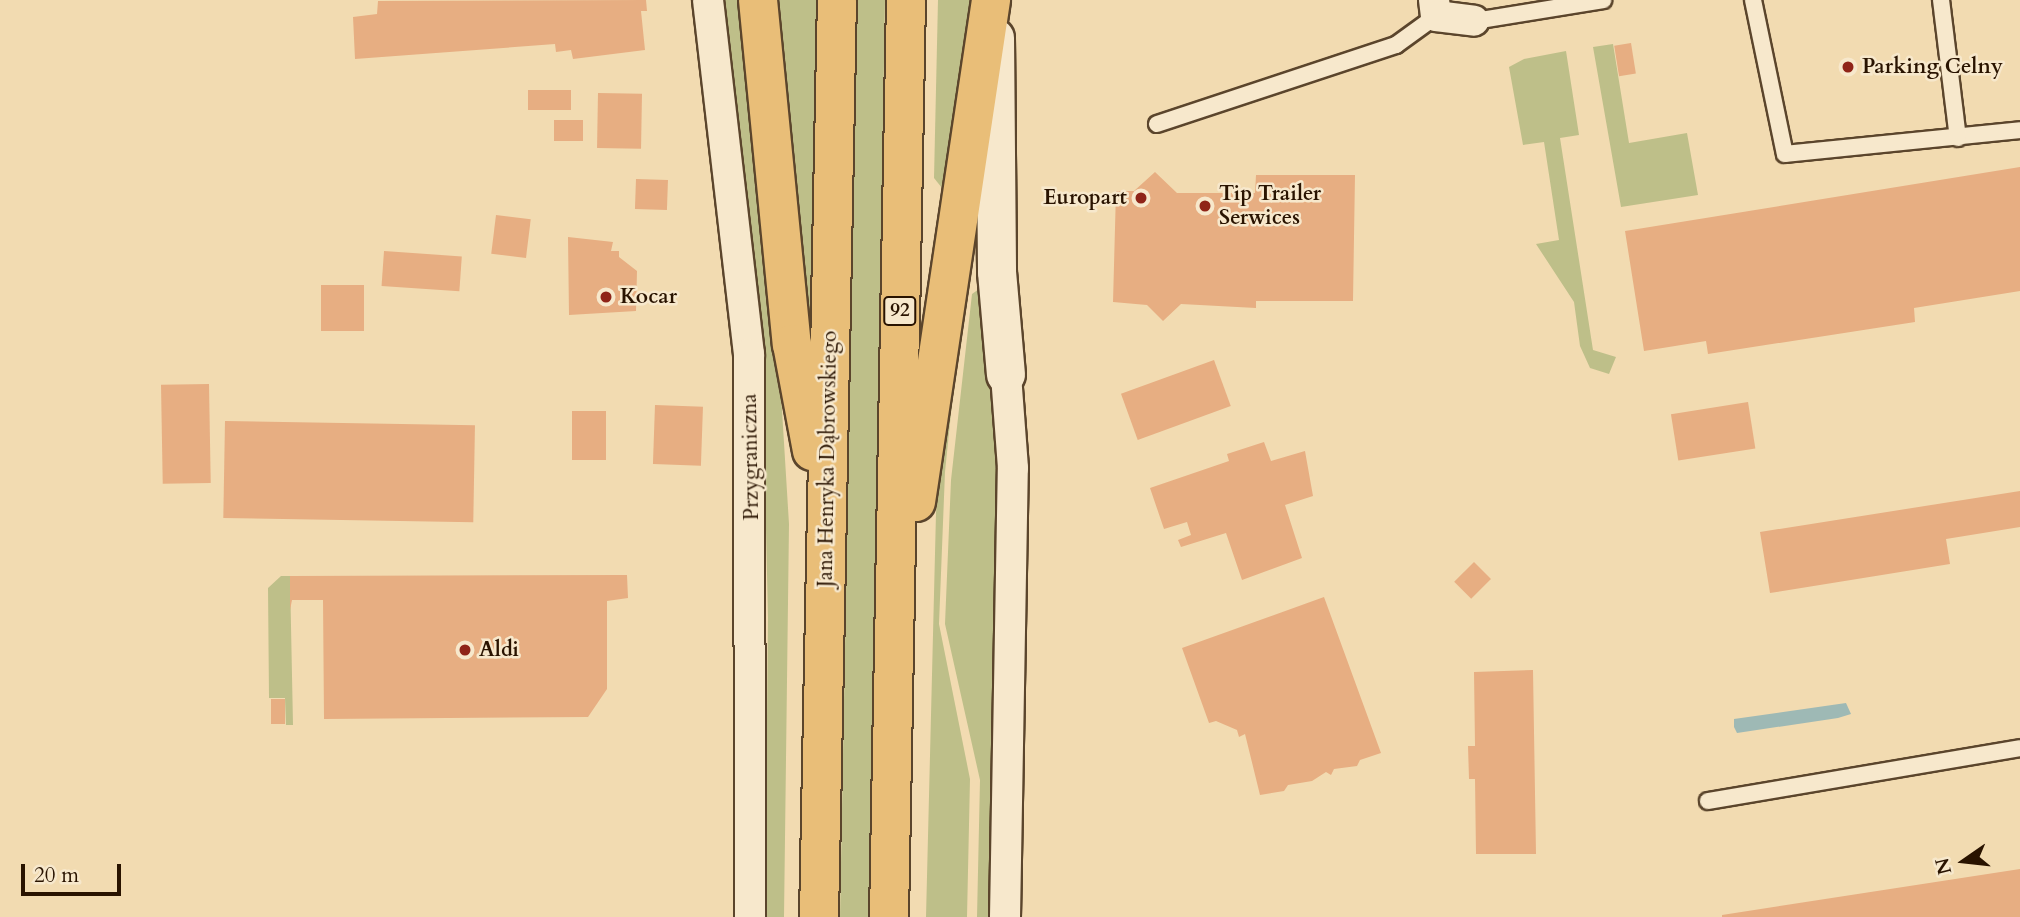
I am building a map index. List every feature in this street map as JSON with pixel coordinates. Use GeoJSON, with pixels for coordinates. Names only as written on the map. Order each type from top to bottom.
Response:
{"type":"FeatureCollection","features":[{"type":"Feature","properties":{"kind":"main road"},"geometry":{"type":"LineString","coordinates":[[758,0],[792,344],[827,529]]}},
{"type":"Feature","properties":{"kind":"main road","name":"Jana Henryka Dąbrowskiego"},"geometry":{"type":"LineString","coordinates":[[820,917],[837,0]]}},
{"type":"Feature","properties":{"kind":"main road","name":"92"},"geometry":{"type":"LineString","coordinates":[[889,917],[906,0]]}},
{"type":"Feature","properties":{"kind":"main road"},"geometry":{"type":"LineString","coordinates":[[895,622],[928,431],[992,0]]}},
{"type":"Feature","properties":{"kind":"street","name":"Przygraniczna"},"geometry":{"type":"LineString","coordinates":[[708,0],[749,354],[750,917]]}},
{"type":"Feature","properties":{"kind":"street"},"geometry":{"type":"LineString","coordinates":[[992,0],[997,272],[1013,468],[1005,917]]}},
{"type":"Feature","properties":{"kind":"street"},"geometry":{"type":"LineString","coordinates":[[1435,8],[1474,21]]}},
{"type":"Feature","properties":{"kind":"lane"},"geometry":{"type":"LineString","coordinates":[[1474,21],[1603,0]]}},
{"type":"Feature","properties":{"kind":"lane"},"geometry":{"type":"LineString","coordinates":[[1753,0],[1785,153],[2020,130]]}},
{"type":"Feature","properties":{"kind":"lane"},"geometry":{"type":"LineString","coordinates":[[1941,0],[1958,138]]}},
{"type":"Feature","properties":{"kind":"lane"},"geometry":{"type":"LineString","coordinates":[[1157,124],[1396,45],[1435,8]]}},
{"type":"Feature","properties":{"kind":"lane"},"geometry":{"type":"LineString","coordinates":[[1708,801],[2020,748]]}},
{"type":"Feature","properties":{"kind":"green space"},"geometry":{"type":"Polygon","coordinates":[[[723,0],[743,0],[781,394],[789,524],[784,917],[765,917],[768,618],[762,350],[723,0]]]}},
{"type":"Feature","properties":{"kind":"green space"},"geometry":{"type":"Polygon","coordinates":[[[775,0],[817,0],[811,345],[775,0]]]}},
{"type":"Feature","properties":{"kind":"green space"},"geometry":{"type":"Polygon","coordinates":[[[857,0],[885,0],[870,917],[840,917],[857,0]]]}},
{"type":"Feature","properties":{"kind":"green space"},"geometry":{"type":"Polygon","coordinates":[[[938,0],[980,0],[942,188],[934,178],[938,0]]]}},
{"type":"Feature","properties":{"kind":"green space"},"geometry":{"type":"Polygon","coordinates":[[[1613,44],[1629,143],[1687,133],[1698,195],[1621,207],[1593,47],[1613,44]]]}},
{"type":"Feature","properties":{"kind":"green space"},"geometry":{"type":"Polygon","coordinates":[[[1566,51],[1579,135],[1560,138],[1593,350],[1616,357],[1609,374],[1590,368],[1580,346],[1574,302],[1536,244],[1559,240],[1544,142],[1523,145],[1509,67],[1524,59],[1566,51]]]}},
{"type":"Feature","properties":{"kind":"green space"},"geometry":{"type":"Polygon","coordinates":[[[989,282],[1001,437],[994,917],[977,917],[980,780],[945,624],[951,480],[972,294],[989,282]]]}},
{"type":"Feature","properties":{"kind":"green space"},"geometry":{"type":"Polygon","coordinates":[[[960,325],[945,472],[939,624],[970,779],[967,917],[926,917],[936,513],[943,420],[960,325]]]}},
{"type":"Feature","properties":{"kind":"green space"},"geometry":{"type":"Polygon","coordinates":[[[281,576],[290,576],[293,725],[286,725],[285,698],[269,698],[268,588],[281,576]]]}},
{"type":"Feature","properties":{"kind":"water"},"geometry":{"type":"Polygon","coordinates":[[[1846,703],[1851,714],[1838,718],[1737,733],[1734,727],[1734,719],[1846,703]]]}},
{"type":"Feature","properties":{"kind":"building"},"geometry":{"type":"Polygon","coordinates":[[[646,0],[647,11],[641,11],[645,50],[573,59],[571,50],[556,52],[555,44],[355,59],[353,17],[377,14],[378,1],[646,0]]]}},
{"type":"Feature","properties":{"kind":"building"},"geometry":{"type":"Polygon","coordinates":[[[1631,43],[1636,74],[1619,76],[1614,46],[1631,43]]]}},
{"type":"Feature","properties":{"kind":"building"},"geometry":{"type":"Polygon","coordinates":[[[528,90],[571,90],[571,110],[528,110],[528,90]]]}},
{"type":"Feature","properties":{"kind":"building"},"geometry":{"type":"Polygon","coordinates":[[[598,93],[642,94],[641,149],[597,148],[598,93]]]}},
{"type":"Feature","properties":{"kind":"building"},"geometry":{"type":"Polygon","coordinates":[[[554,120],[583,120],[583,141],[554,141],[554,120]]]}},
{"type":"Feature","properties":{"kind":"building"},"geometry":{"type":"Polygon","coordinates":[[[2020,167],[2020,291],[1914,308],[1915,322],[1708,354],[1706,341],[1644,351],[1625,231],[2020,167]]]}},
{"type":"Feature","properties":{"kind":"building"},"geometry":{"type":"Polygon","coordinates":[[[1155,172],[1177,193],[1255,193],[1256,175],[1355,175],[1353,301],[1256,301],[1256,308],[1181,304],[1163,321],[1147,305],[1113,302],[1116,191],[1134,191],[1155,172]]]}},
{"type":"Feature","properties":{"kind":"building"},"geometry":{"type":"Polygon","coordinates":[[[636,179],[668,180],[667,210],[635,209],[636,179]]]}},
{"type":"Feature","properties":{"kind":"building"},"geometry":{"type":"Polygon","coordinates":[[[496,215],[531,219],[526,258],[491,254],[496,215]]]}},
{"type":"Feature","properties":{"kind":"building"},"geometry":{"type":"Polygon","coordinates":[[[568,237],[613,242],[611,251],[619,251],[619,257],[637,271],[636,311],[569,315],[568,237]]]}},
{"type":"Feature","properties":{"kind":"building"},"geometry":{"type":"Polygon","coordinates":[[[384,251],[462,256],[459,291],[382,286],[384,251]]]}},
{"type":"Feature","properties":{"kind":"building"},"geometry":{"type":"Polygon","coordinates":[[[321,285],[364,285],[364,331],[321,331],[321,285]]]}},
{"type":"Feature","properties":{"kind":"building"},"geometry":{"type":"Polygon","coordinates":[[[1214,360],[1231,406],[1138,440],[1121,394],[1214,360]]]}},
{"type":"Feature","properties":{"kind":"building"},"geometry":{"type":"Polygon","coordinates":[[[209,384],[211,483],[163,484],[161,385],[209,384]]]}},
{"type":"Feature","properties":{"kind":"building"},"geometry":{"type":"Polygon","coordinates":[[[1748,402],[1755,448],[1678,461],[1671,414],[1748,402]]]}},
{"type":"Feature","properties":{"kind":"building"},"geometry":{"type":"Polygon","coordinates":[[[655,405],[703,407],[701,466],[653,464],[655,405]]]}},
{"type":"Feature","properties":{"kind":"building"},"geometry":{"type":"Polygon","coordinates":[[[572,411],[606,411],[606,460],[572,460],[572,411]]]}},
{"type":"Feature","properties":{"kind":"building"},"geometry":{"type":"Polygon","coordinates":[[[225,421],[475,425],[473,522],[223,518],[225,421]]]}},
{"type":"Feature","properties":{"kind":"building"},"geometry":{"type":"Polygon","coordinates":[[[1264,442],[1271,461],[1305,451],[1313,496],[1285,505],[1302,558],[1242,580],[1226,533],[1181,547],[1178,540],[1191,535],[1187,522],[1164,529],[1150,488],[1229,461],[1227,454],[1264,442]]]}},
{"type":"Feature","properties":{"kind":"building"},"geometry":{"type":"Polygon","coordinates":[[[2020,491],[2020,527],[1946,539],[1950,564],[1770,593],[1760,532],[2020,491]]]}},
{"type":"Feature","properties":{"kind":"building"},"geometry":{"type":"Polygon","coordinates":[[[1474,562],[1491,579],[1471,599],[1454,582],[1474,562]]]}},
{"type":"Feature","properties":{"kind":"building","name":"Aldi"},"geometry":{"type":"Polygon","coordinates":[[[627,575],[628,598],[607,601],[607,689],[588,717],[324,719],[323,600],[292,600],[290,610],[290,576],[627,575]]]}},
{"type":"Feature","properties":{"kind":"building"},"geometry":{"type":"Polygon","coordinates":[[[1324,597],[1381,753],[1360,760],[1357,766],[1334,769],[1331,775],[1326,772],[1312,781],[1288,785],[1284,791],[1260,795],[1245,734],[1239,737],[1237,730],[1216,721],[1209,723],[1182,648],[1324,597]]]}},
{"type":"Feature","properties":{"kind":"building"},"geometry":{"type":"Polygon","coordinates":[[[1533,670],[1536,854],[1476,854],[1475,779],[1469,779],[1468,746],[1475,746],[1474,672],[1533,670]]]}},
{"type":"Feature","properties":{"kind":"building"},"geometry":{"type":"Polygon","coordinates":[[[271,699],[285,699],[285,724],[271,724],[271,699]]]}},
{"type":"Feature","properties":{"kind":"building"},"geometry":{"type":"Polygon","coordinates":[[[2020,869],[2020,917],[1722,917],[1722,915],[2020,869]]]}},
{"type":"Feature","properties":{"kind":"place","name":"Parking Celny"},"geometry":{"type":"Point","coordinates":[1848,67]}},
{"type":"Feature","properties":{"kind":"place","name":"Europart"},"geometry":{"type":"Point","coordinates":[1141,198]}},
{"type":"Feature","properties":{"kind":"place","name":"Tip Trailer Serwices"},"geometry":{"type":"Point","coordinates":[1205,206]}},
{"type":"Feature","properties":{"kind":"place","name":"Kocar"},"geometry":{"type":"Point","coordinates":[606,297]}},
{"type":"Feature","properties":{"kind":"place","name":"Aldi"},"geometry":{"type":"Point","coordinates":[465,650]}}]}
